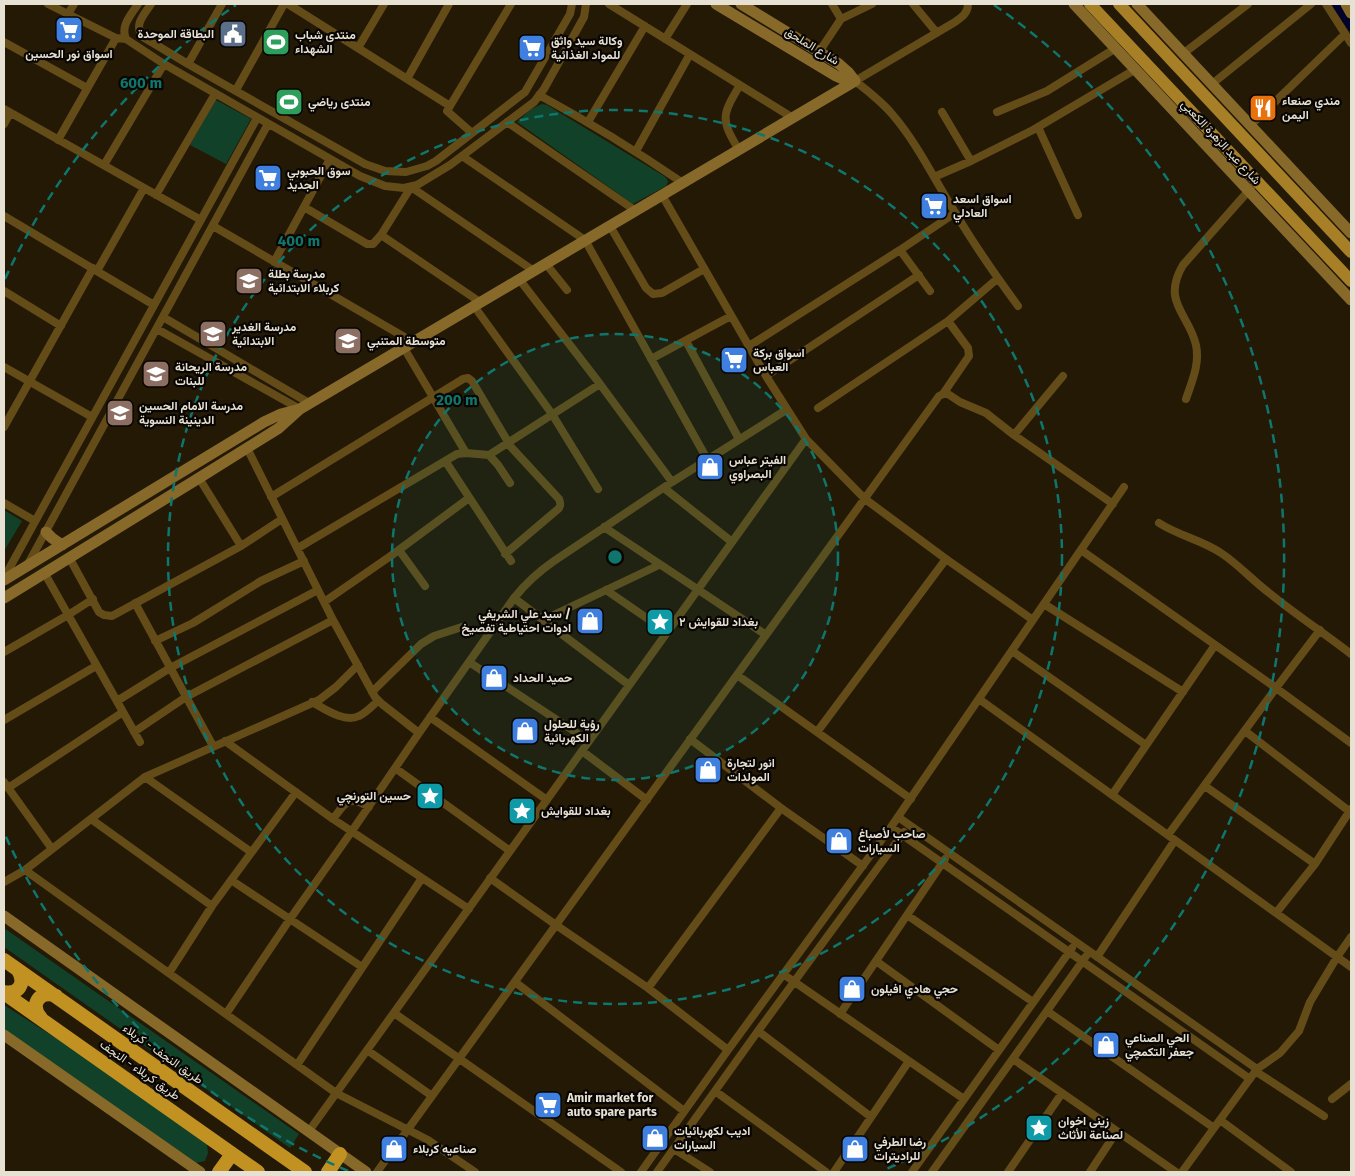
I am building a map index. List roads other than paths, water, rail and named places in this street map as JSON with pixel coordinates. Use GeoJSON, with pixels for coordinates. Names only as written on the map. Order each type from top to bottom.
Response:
{"type":"FeatureCollection","features":[{"type":"Feature","properties":{"kind":"highway","name":"طريق النجف - كربلاء"},"geometry":{"type":"LineString","coordinates":[[4,960],[305,1172]]}},
{"type":"Feature","properties":{"kind":"highway"},"geometry":{"type":"LineString","coordinates":[[4,992],[13,992],[19,988],[22,977],[18,970]]}},
{"type":"Feature","properties":{"kind":"highway","name":"طريق كربلاء - النجف"},"geometry":{"type":"LineString","coordinates":[[4,992],[258,1172]]}},
{"type":"Feature","properties":{"kind":"highway"},"geometry":{"type":"LineString","coordinates":[[40,1018],[35,1006],[39,998],[48,994],[56,996]]}},
{"type":"Feature","properties":{"kind":"highway"},"geometry":{"type":"LineString","coordinates":[[219,1172],[232,1154]]}},
{"type":"Feature","properties":{"kind":"highway"},"geometry":{"type":"LineString","coordinates":[[328,1172],[340,1154]]}},
{"type":"Feature","properties":{"kind":"main road","name":"شارع عبد الزهرة الكعبي"},"geometry":{"type":"LineString","coordinates":[[1090,4],[1254,186],[1351,281]]}},
{"type":"Feature","properties":{"kind":"main road","name":"شارع عبد الزهرة الكعبي"},"geometry":{"type":"LineString","coordinates":[[1119,4],[1351,252]]}},
{"type":"Feature","properties":{"kind":"street"},"geometry":{"type":"LineString","coordinates":[[48,4],[116,38],[126,39],[215,94],[360,176],[385,186],[396,188],[412,187],[436,175],[534,102],[540,95],[584,16],[586,4]]}},
{"type":"Feature","properties":{"kind":"street"},"geometry":{"type":"LineString","coordinates":[[68,14],[74,4]]}},
{"type":"Feature","properties":{"kind":"street"},"geometry":{"type":"LineString","coordinates":[[126,39],[123,32],[124,26],[138,4]]}},
{"type":"Feature","properties":{"kind":"street"},"geometry":{"type":"LineString","coordinates":[[151,4],[140,22],[139,31],[143,37],[375,168],[396,172],[406,172],[427,166],[436,161],[526,92],[570,14],[572,4]]}},
{"type":"Feature","properties":{"kind":"street"},"geometry":{"type":"LineString","coordinates":[[188,64],[222,4]]}},
{"type":"Feature","properties":{"kind":"street"},"geometry":{"type":"LineString","coordinates":[[236,90],[284,4]]}},
{"type":"Feature","properties":{"kind":"street"},"geometry":{"type":"LineString","coordinates":[[288,4],[450,106]]}},
{"type":"Feature","properties":{"kind":"street"},"geometry":{"type":"LineString","coordinates":[[358,48],[384,4]]}},
{"type":"Feature","properties":{"kind":"street"},"geometry":{"type":"LineString","coordinates":[[407,79],[449,4]]}},
{"type":"Feature","properties":{"kind":"street"},"geometry":{"type":"LineString","coordinates":[[472,133],[447,111],[511,4]]}},
{"type":"Feature","properties":{"kind":"street"},"geometry":{"type":"LineString","coordinates":[[609,4],[793,118]]}},
{"type":"Feature","properties":{"kind":"street"},"geometry":{"type":"LineString","coordinates":[[666,39],[687,4]]}},
{"type":"Feature","properties":{"kind":"street","name":"شارع الملحق"},"geometry":{"type":"LineString","coordinates":[[716,4],[836,76],[845,80],[855,81]]}},
{"type":"Feature","properties":{"kind":"street","name":"شارع الملحق"},"geometry":{"type":"LineString","coordinates":[[743,4],[844,68],[855,81]]}},
{"type":"Feature","properties":{"kind":"street"},"geometry":{"type":"LineString","coordinates":[[832,4],[841,19]]}},
{"type":"Feature","properties":{"kind":"street"},"geometry":{"type":"LineString","coordinates":[[819,52],[841,19],[872,4]]}},
{"type":"Feature","properties":{"kind":"street"},"geometry":{"type":"LineString","coordinates":[[913,4],[937,33]]}},
{"type":"Feature","properties":{"kind":"street"},"geometry":{"type":"LineString","coordinates":[[4,598],[279,428],[305,406],[937,33],[964,15],[968,4]]}},
{"type":"Feature","properties":{"kind":"street"},"geometry":{"type":"LineString","coordinates":[[1074,4],[1136,69],[1254,186],[1351,300]]}},
{"type":"Feature","properties":{"kind":"street"},"geometry":{"type":"LineString","coordinates":[[1137,4],[1351,232]]}},
{"type":"Feature","properties":{"kind":"street"},"geometry":{"type":"LineString","coordinates":[[1184,53],[1248,4]]}},
{"type":"Feature","properties":{"kind":"street"},"geometry":{"type":"LineString","coordinates":[[1212,84],[1311,4]]}},
{"type":"Feature","properties":{"kind":"street"},"geometry":{"type":"LineString","coordinates":[[1326,4],[1351,43]]}},
{"type":"Feature","properties":{"kind":"street"},"geometry":{"type":"LineString","coordinates":[[1346,4],[1351,13]]}},
{"type":"Feature","properties":{"kind":"street"},"geometry":{"type":"LineString","coordinates":[[588,122],[645,26]]}},
{"type":"Feature","properties":{"kind":"street"},"geometry":{"type":"LineString","coordinates":[[126,39],[139,31]]}},
{"type":"Feature","properties":{"kind":"street"},"geometry":{"type":"LineString","coordinates":[[1251,125],[1345,34]]}},
{"type":"Feature","properties":{"kind":"street"},"geometry":{"type":"LineString","coordinates":[[58,140],[116,38]]}},
{"type":"Feature","properties":{"kind":"street"},"geometry":{"type":"LineString","coordinates":[[4,42],[87,88]]}},
{"type":"Feature","properties":{"kind":"street"},"geometry":{"type":"LineString","coordinates":[[997,112],[1047,91],[1116,48]]}},
{"type":"Feature","properties":{"kind":"street"},"geometry":{"type":"LineString","coordinates":[[636,151],[690,54]]}},
{"type":"Feature","properties":{"kind":"street"},"geometry":{"type":"LineString","coordinates":[[104,165],[164,64]]}},
{"type":"Feature","properties":{"kind":"street"},"geometry":{"type":"LineString","coordinates":[[934,177],[1038,127],[1136,69]]}},
{"type":"Feature","properties":{"kind":"street"},"geometry":{"type":"LineString","coordinates":[[855,81],[892,113],[904,128],[997,279],[1018,306]]}},
{"type":"Feature","properties":{"kind":"street"},"geometry":{"type":"LineString","coordinates":[[739,150],[727,128],[725,118],[728,105],[740,85]]}},
{"type":"Feature","properties":{"kind":"street"},"geometry":{"type":"LineString","coordinates":[[156,195],[215,94]]}},
{"type":"Feature","properties":{"kind":"street"},"geometry":{"type":"LineString","coordinates":[[540,95],[636,151],[683,182]]}},
{"type":"Feature","properties":{"kind":"street"},"geometry":{"type":"LineString","coordinates":[[4,124],[7,111],[201,220]]}},
{"type":"Feature","properties":{"kind":"street"},"geometry":{"type":"LineString","coordinates":[[942,112],[972,160]]}},
{"type":"Feature","properties":{"kind":"street"},"geometry":{"type":"LineString","coordinates":[[4,579],[257,118]]}},
{"type":"Feature","properties":{"kind":"street"},"geometry":{"type":"LineString","coordinates":[[508,122],[636,210]]}},
{"type":"Feature","properties":{"kind":"street"},"geometry":{"type":"LineString","coordinates":[[28,566],[268,124]]}},
{"type":"Feature","properties":{"kind":"street"},"geometry":{"type":"LineString","coordinates":[[480,126],[489,136]]}},
{"type":"Feature","properties":{"kind":"street"},"geometry":{"type":"LineString","coordinates":[[1038,127],[1078,215]]}},
{"type":"Feature","properties":{"kind":"street"},"geometry":{"type":"LineString","coordinates":[[308,147],[316,136]]}},
{"type":"Feature","properties":{"kind":"street"},"geometry":{"type":"LineString","coordinates":[[462,156],[585,240],[707,459]]}},
{"type":"Feature","properties":{"kind":"street"},"geometry":{"type":"LineString","coordinates":[[274,262],[330,160]]}},
{"type":"Feature","properties":{"kind":"street"},"geometry":{"type":"LineString","coordinates":[[1186,399],[1195,373],[1197,353],[1195,340],[1176,301],[1177,276],[1183,265],[1254,186]]}},
{"type":"Feature","properties":{"kind":"street"},"geometry":{"type":"LineString","coordinates":[[304,207],[367,244],[373,244],[381,235],[412,187]]}},
{"type":"Feature","properties":{"kind":"street"},"geometry":{"type":"LineString","coordinates":[[412,187],[534,271]]}},
{"type":"Feature","properties":{"kind":"street"},"geometry":{"type":"LineString","coordinates":[[4,427],[61,326],[144,188]]}},
{"type":"Feature","properties":{"kind":"street"},"geometry":{"type":"LineString","coordinates":[[662,195],[748,346],[786,410],[806,439],[865,499],[946,560],[1033,620]]}},
{"type":"Feature","properties":{"kind":"street"},"geometry":{"type":"LineString","coordinates":[[748,346],[955,213]]}},
{"type":"Feature","properties":{"kind":"street"},"geometry":{"type":"LineString","coordinates":[[4,216],[154,305]]}},
{"type":"Feature","properties":{"kind":"street"},"geometry":{"type":"LineString","coordinates":[[213,226],[409,345],[433,396],[466,453]]}},
{"type":"Feature","properties":{"kind":"street"},"geometry":{"type":"LineString","coordinates":[[610,226],[646,288],[653,294],[662,293],[704,269]]}},
{"type":"Feature","properties":{"kind":"street"},"geometry":{"type":"LineString","coordinates":[[381,235],[477,304],[552,414],[598,489]]}},
{"type":"Feature","properties":{"kind":"street"},"geometry":{"type":"LineString","coordinates":[[900,250],[930,291]]}},
{"type":"Feature","properties":{"kind":"street"},"geometry":{"type":"LineString","coordinates":[[546,264],[567,290]]}},
{"type":"Feature","properties":{"kind":"street"},"geometry":{"type":"LineString","coordinates":[[766,376],[918,275]]}},
{"type":"Feature","properties":{"kind":"street"},"geometry":{"type":"LineString","coordinates":[[520,279],[672,482]]}},
{"type":"Feature","properties":{"kind":"street"},"geometry":{"type":"LineString","coordinates":[[818,408],[948,321],[997,279]]}},
{"type":"Feature","properties":{"kind":"street"},"geometry":{"type":"LineString","coordinates":[[4,291],[61,326]]}},
{"type":"Feature","properties":{"kind":"street"},"geometry":{"type":"LineString","coordinates":[[651,359],[686,342],[731,316]]}},
{"type":"Feature","properties":{"kind":"street"},"geometry":{"type":"LineString","coordinates":[[163,317],[305,406]]}},
{"type":"Feature","properties":{"kind":"street"},"geometry":{"type":"LineString","coordinates":[[377,1172],[967,360],[969,353],[966,346],[948,321]]}},
{"type":"Feature","properties":{"kind":"street"},"geometry":{"type":"LineString","coordinates":[[157,329],[305,406]]}},
{"type":"Feature","properties":{"kind":"street"},"geometry":{"type":"LineString","coordinates":[[686,342],[739,439]]}},
{"type":"Feature","properties":{"kind":"street"},"geometry":{"type":"LineString","coordinates":[[4,367],[92,418]]}},
{"type":"Feature","properties":{"kind":"street"},"geometry":{"type":"LineString","coordinates":[[1014,435],[1064,376]]}},
{"type":"Feature","properties":{"kind":"street"},"geometry":{"type":"LineString","coordinates":[[271,497],[433,396],[468,378],[508,442],[561,502],[557,510],[505,554]]}},
{"type":"Feature","properties":{"kind":"street"},"geometry":{"type":"LineString","coordinates":[[298,548],[457,454],[489,455],[600,384]]}},
{"type":"Feature","properties":{"kind":"street"},"geometry":{"type":"LineString","coordinates":[[943,394],[948,394],[960,402],[986,413],[1014,435],[1113,504]]}},
{"type":"Feature","properties":{"kind":"street"},"geometry":{"type":"LineString","coordinates":[[4,579],[264,422],[305,406]]}},
{"type":"Feature","properties":{"kind":"street"},"geometry":{"type":"LineString","coordinates":[[226,1014],[394,768],[524,585],[538,572],[604,527],[707,459],[786,410]]}},
{"type":"Feature","properties":{"kind":"street"},"geometry":{"type":"LineString","coordinates":[[309,1131],[806,439]]}},
{"type":"Feature","properties":{"kind":"street"},"geometry":{"type":"LineString","coordinates":[[247,448],[333,620],[372,692],[378,701],[419,733]]}},
{"type":"Feature","properties":{"kind":"street"},"geometry":{"type":"LineString","coordinates":[[489,455],[510,483]]}},
{"type":"Feature","properties":{"kind":"street"},"geometry":{"type":"LineString","coordinates":[[446,462],[511,561]]}},
{"type":"Feature","properties":{"kind":"street"},"geometry":{"type":"LineString","coordinates":[[200,478],[241,546]]}},
{"type":"Feature","properties":{"kind":"street"},"geometry":{"type":"LineString","coordinates":[[641,1172],[892,827],[1124,487]]}},
{"type":"Feature","properties":{"kind":"street"},"geometry":{"type":"LineString","coordinates":[[664,488],[732,542]]}},
{"type":"Feature","properties":{"kind":"street"},"geometry":{"type":"LineString","coordinates":[[324,602],[400,550],[469,498]]}},
{"type":"Feature","properties":{"kind":"street"},"geometry":{"type":"LineString","coordinates":[[4,503],[35,521]]}},
{"type":"Feature","properties":{"kind":"street"},"geometry":{"type":"LineString","coordinates":[[70,558],[99,612],[104,616],[112,616],[241,546],[282,519]]}},
{"type":"Feature","properties":{"kind":"street"},"geometry":{"type":"LineString","coordinates":[[1159,523],[1176,533],[1203,543],[1223,554],[1269,592],[1351,654]]}},
{"type":"Feature","properties":{"kind":"street"},"geometry":{"type":"LineString","coordinates":[[604,527],[766,636]]}},
{"type":"Feature","properties":{"kind":"street"},"geometry":{"type":"LineString","coordinates":[[46,532],[62,545]]}},
{"type":"Feature","properties":{"kind":"street"},"geometry":{"type":"LineString","coordinates":[[26,537],[40,544]]}},
{"type":"Feature","properties":{"kind":"street"},"geometry":{"type":"LineString","coordinates":[[400,550],[425,586]]}},
{"type":"Feature","properties":{"kind":"street"},"geometry":{"type":"LineString","coordinates":[[1081,550],[1351,743]]}},
{"type":"Feature","properties":{"kind":"street"},"geometry":{"type":"LineString","coordinates":[[817,732],[946,560]]}},
{"type":"Feature","properties":{"kind":"street"},"geometry":{"type":"LineString","coordinates":[[155,641],[193,623],[262,581],[304,561]]}},
{"type":"Feature","properties":{"kind":"street"},"geometry":{"type":"LineString","coordinates":[[543,620],[659,565]]}},
{"type":"Feature","properties":{"kind":"street"},"geometry":{"type":"LineString","coordinates":[[45,574],[140,742]]}},
{"type":"Feature","properties":{"kind":"street"},"geometry":{"type":"LineString","coordinates":[[117,701],[170,668],[318,590]]}},
{"type":"Feature","properties":{"kind":"street"},"geometry":{"type":"LineString","coordinates":[[606,590],[667,632]]}},
{"type":"Feature","properties":{"kind":"street"},"geometry":{"type":"LineString","coordinates":[[514,598],[629,685]]}},
{"type":"Feature","properties":{"kind":"street"},"geometry":{"type":"LineString","coordinates":[[4,652],[93,599]]}},
{"type":"Feature","properties":{"kind":"street"},"geometry":{"type":"LineString","coordinates":[[135,603],[213,746]]}},
{"type":"Feature","properties":{"kind":"street"},"geometry":{"type":"LineString","coordinates":[[1044,604],[1183,692]]}},
{"type":"Feature","properties":{"kind":"street"},"geometry":{"type":"LineString","coordinates":[[134,732],[186,697],[333,620]]}},
{"type":"Feature","properties":{"kind":"street"},"geometry":{"type":"LineString","coordinates":[[372,692],[421,644],[465,626]]}},
{"type":"Feature","properties":{"kind":"street"},"geometry":{"type":"LineString","coordinates":[[1097,957],[1205,786],[1320,630]]}},
{"type":"Feature","properties":{"kind":"street"},"geometry":{"type":"LineString","coordinates":[[1112,795],[1215,645]]}},
{"type":"Feature","properties":{"kind":"street"},"geometry":{"type":"LineString","coordinates":[[1012,651],[1146,745]]}},
{"type":"Feature","properties":{"kind":"street"},"geometry":{"type":"LineString","coordinates":[[469,662],[589,741]]}},
{"type":"Feature","properties":{"kind":"street"},"geometry":{"type":"LineString","coordinates":[[4,882],[25,870],[145,777],[312,702],[331,692],[358,665]]}},
{"type":"Feature","properties":{"kind":"street"},"geometry":{"type":"LineString","coordinates":[[4,720],[96,666]]}},
{"type":"Feature","properties":{"kind":"street"},"geometry":{"type":"LineString","coordinates":[[737,675],[911,798]]}},
{"type":"Feature","properties":{"kind":"street"},"geometry":{"type":"LineString","coordinates":[[978,700],[1351,966]]}},
{"type":"Feature","properties":{"kind":"street"},"geometry":{"type":"LineString","coordinates":[[312,702],[337,714],[351,718],[358,716],[378,701]]}},
{"type":"Feature","properties":{"kind":"street"},"geometry":{"type":"LineString","coordinates":[[52,849],[6,785],[123,712]]}},
{"type":"Feature","properties":{"kind":"street"},"geometry":{"type":"LineString","coordinates":[[430,717],[547,800]]}},
{"type":"Feature","properties":{"kind":"street"},"geometry":{"type":"LineString","coordinates":[[1245,730],[1350,810],[1315,864],[1276,913]]}},
{"type":"Feature","properties":{"kind":"street"},"geometry":{"type":"LineString","coordinates":[[690,739],[781,808],[863,866]]}},
{"type":"Feature","properties":{"kind":"street"},"geometry":{"type":"LineString","coordinates":[[225,741],[334,819],[468,909]]}},
{"type":"Feature","properties":{"kind":"street"},"geometry":{"type":"LineString","coordinates":[[582,751],[647,800]]}},
{"type":"Feature","properties":{"kind":"street"},"geometry":{"type":"LineString","coordinates":[[394,768],[510,851]]}},
{"type":"Feature","properties":{"kind":"street"},"geometry":{"type":"LineString","coordinates":[[145,777],[251,852]]}},
{"type":"Feature","properties":{"kind":"street"},"geometry":{"type":"LineString","coordinates":[[1205,786],[1315,864]]}},
{"type":"Feature","properties":{"kind":"street"},"geometry":{"type":"LineString","coordinates":[[169,973],[230,880],[296,792]]}},
{"type":"Feature","properties":{"kind":"street"},"geometry":{"type":"LineString","coordinates":[[334,819],[349,801],[357,800],[369,806]]}},
{"type":"Feature","properties":{"kind":"street"},"geometry":{"type":"LineString","coordinates":[[648,988],[781,808]]}},
{"type":"Feature","properties":{"kind":"street"},"geometry":{"type":"LineString","coordinates":[[898,817],[1324,1116]]}},
{"type":"Feature","properties":{"kind":"street"},"geometry":{"type":"LineString","coordinates":[[91,819],[212,906]]}},
{"type":"Feature","properties":{"kind":"street"},"geometry":{"type":"LineString","coordinates":[[657,1172],[909,825]]}},
{"type":"Feature","properties":{"kind":"street"},"geometry":{"type":"LineString","coordinates":[[892,827],[1250,1079]]}},
{"type":"Feature","properties":{"kind":"street"},"geometry":{"type":"LineString","coordinates":[[840,1014],[949,854]]}},
{"type":"Feature","properties":{"kind":"street"},"geometry":{"type":"LineString","coordinates":[[25,870],[336,1093],[428,1140],[474,1172]]}},
{"type":"Feature","properties":{"kind":"street"},"geometry":{"type":"LineString","coordinates":[[297,1065],[422,878]]}},
{"type":"Feature","properties":{"kind":"street"},"geometry":{"type":"LineString","coordinates":[[490,878],[648,988],[728,1050]]}},
{"type":"Feature","properties":{"kind":"street"},"geometry":{"type":"LineString","coordinates":[[230,880],[362,967]]}},
{"type":"Feature","properties":{"kind":"street"},"geometry":{"type":"LineString","coordinates":[[1003,905],[1009,896]]}},
{"type":"Feature","properties":{"kind":"street"},"geometry":{"type":"LineString","coordinates":[[907,915],[1033,1002]]}},
{"type":"Feature","properties":{"kind":"street"},"geometry":{"type":"LineString","coordinates":[[4,916],[366,1172]]}},
{"type":"Feature","properties":{"kind":"street"},"geometry":{"type":"LineString","coordinates":[[1182,1172],[1256,1070],[1280,1053],[1299,1031],[1310,1002],[1351,937]]}},
{"type":"Feature","properties":{"kind":"street"},"geometry":{"type":"LineString","coordinates":[[912,1172],[1076,942]]}},
{"type":"Feature","properties":{"kind":"street"},"geometry":{"type":"LineString","coordinates":[[932,1172],[1090,952]]}},
{"type":"Feature","properties":{"kind":"street"},"geometry":{"type":"LineString","coordinates":[[876,961],[999,1050]]}},
{"type":"Feature","properties":{"kind":"street"},"geometry":{"type":"LineString","coordinates":[[784,974],[964,1099]]}},
{"type":"Feature","properties":{"kind":"street"},"geometry":{"type":"LineString","coordinates":[[514,982],[684,1111]]}},
{"type":"Feature","properties":{"kind":"street"},"geometry":{"type":"LineString","coordinates":[[1047,1011],[1214,1128]]}},
{"type":"Feature","properties":{"kind":"street"},"geometry":{"type":"LineString","coordinates":[[394,1013],[621,1172]]}},
{"type":"Feature","properties":{"kind":"street"},"geometry":{"type":"LineString","coordinates":[[758,1031],[871,1117]]}},
{"type":"Feature","properties":{"kind":"street"},"geometry":{"type":"LineString","coordinates":[[4,1036],[200,1172]]}},
{"type":"Feature","properties":{"kind":"street"},"geometry":{"type":"LineString","coordinates":[[367,1050],[432,1096]]}},
{"type":"Feature","properties":{"kind":"street"},"geometry":{"type":"LineString","coordinates":[[1012,1059],[1176,1172]]}},
{"type":"Feature","properties":{"kind":"street"},"geometry":{"type":"LineString","coordinates":[[834,1172],[909,1061]]}},
{"type":"Feature","properties":{"kind":"street"},"geometry":{"type":"LineString","coordinates":[[1332,1099],[1351,1084]]}},
{"type":"Feature","properties":{"kind":"street"},"geometry":{"type":"LineString","coordinates":[[715,1091],[826,1172]]}},
{"type":"Feature","properties":{"kind":"street"},"geometry":{"type":"LineString","coordinates":[[1008,1172],[1062,1094]]}},
{"type":"Feature","properties":{"kind":"street"},"geometry":{"type":"LineString","coordinates":[[1220,1120],[1291,1172]]}},
{"type":"Feature","properties":{"kind":"street"},"geometry":{"type":"LineString","coordinates":[[1090,1172],[1117,1131]]}},
{"type":"Feature","properties":{"kind":"street"},"geometry":{"type":"LineString","coordinates":[[674,1149],[710,1172]]}},
{"type":"Feature","properties":{"kind":"waterway"},"geometry":{"type":"LineString","coordinates":[[1336,4],[1351,27]]}},
{"type":"Feature","properties":{"kind":"place","name":"اسواق نور الحسين"},"geometry":{"type":"Point","coordinates":[69,30]}},
{"type":"Feature","properties":{"kind":"place","name":"البطاقة الموحدة"},"geometry":{"type":"Point","coordinates":[233,34]}},
{"type":"Feature","properties":{"kind":"place","name":"منتدى شباب الشهداء"},"geometry":{"type":"Point","coordinates":[276,42]}},
{"type":"Feature","properties":{"kind":"place","name":"وكالة سيد واثق للمواد الغذائية"},"geometry":{"type":"Point","coordinates":[532,48]}},
{"type":"Feature","properties":{"kind":"place","name":"منتدى رياضي"},"geometry":{"type":"Point","coordinates":[289,102]}},
{"type":"Feature","properties":{"kind":"place","name":"مندي صنعاء اليمن"},"geometry":{"type":"Point","coordinates":[1263,108]}},
{"type":"Feature","properties":{"kind":"place","name":"سوق الحبوبي الجديد"},"geometry":{"type":"Point","coordinates":[268,178]}},
{"type":"Feature","properties":{"kind":"place","name":"اسواق اسعد العادلي"},"geometry":{"type":"Point","coordinates":[934,206]}},
{"type":"Feature","properties":{"kind":"place","name":"مدرسة بطلة كربلاء الابتدائية"},"geometry":{"type":"Point","coordinates":[249,281]}},
{"type":"Feature","properties":{"kind":"place","name":"مدرسة الغدير الابتدائية"},"geometry":{"type":"Point","coordinates":[213,334]}},
{"type":"Feature","properties":{"kind":"place","name":"متوسطة المتنبي"},"geometry":{"type":"Point","coordinates":[348,341]}},
{"type":"Feature","properties":{"kind":"place","name":"اسواق بركة العباس"},"geometry":{"type":"Point","coordinates":[734,360]}},
{"type":"Feature","properties":{"kind":"place","name":"مدرسة الريحانة للبنات"},"geometry":{"type":"Point","coordinates":[156,374]}},
{"type":"Feature","properties":{"kind":"place","name":"مدرسة الامام الحسين الدينينة النسوية"},"geometry":{"type":"Point","coordinates":[120,413]}},
{"type":"Feature","properties":{"kind":"place","name":"الفيتر عباس البصراوي"},"geometry":{"type":"Point","coordinates":[710,467]}},
{"type":"Feature","properties":{"kind":"place","name":"سيد علي الشريفي / ادوات احتياطية تفصيخ"},"geometry":{"type":"Point","coordinates":[590,621]}},
{"type":"Feature","properties":{"kind":"place","name":"بغداد للقوايش ٢"},"geometry":{"type":"Point","coordinates":[660,622]}},
{"type":"Feature","properties":{"kind":"place","name":"حميد الحداد"},"geometry":{"type":"Point","coordinates":[494,678]}},
{"type":"Feature","properties":{"kind":"place","name":"رؤية للحلول الكهربائية"},"geometry":{"type":"Point","coordinates":[525,731]}},
{"type":"Feature","properties":{"kind":"place","name":"انور لتجارة المولدات"},"geometry":{"type":"Point","coordinates":[708,770]}},
{"type":"Feature","properties":{"kind":"place","name":"حسين التورنچي"},"geometry":{"type":"Point","coordinates":[430,796]}},
{"type":"Feature","properties":{"kind":"place","name":"بغداد للقوايش"},"geometry":{"type":"Point","coordinates":[522,811]}},
{"type":"Feature","properties":{"kind":"place","name":"صاحب لأصباغ السيارات"},"geometry":{"type":"Point","coordinates":[839,841]}},
{"type":"Feature","properties":{"kind":"place","name":"حجي هادي افيلون"},"geometry":{"type":"Point","coordinates":[852,989]}},
{"type":"Feature","properties":{"kind":"place","name":"الحي الصناعي جعفر التكمچي"},"geometry":{"type":"Point","coordinates":[1106,1045]}},
{"type":"Feature","properties":{"kind":"place","name":"Amir market for auto spare parts"},"geometry":{"type":"Point","coordinates":[548,1105]}},
{"type":"Feature","properties":{"kind":"place","name":"زيني اخوان لصناعة الأثاث"},"geometry":{"type":"Point","coordinates":[1039,1128]}},
{"type":"Feature","properties":{"kind":"place","name":"اديب لكهربائيات السيارات"},"geometry":{"type":"Point","coordinates":[655,1138]}},
{"type":"Feature","properties":{"kind":"place","name":"صناعيه كربلاء"},"geometry":{"type":"Point","coordinates":[394,1149]}},
{"type":"Feature","properties":{"kind":"place","name":"رضا الطرفي للراديترات"},"geometry":{"type":"Point","coordinates":[855,1149]}}]}
